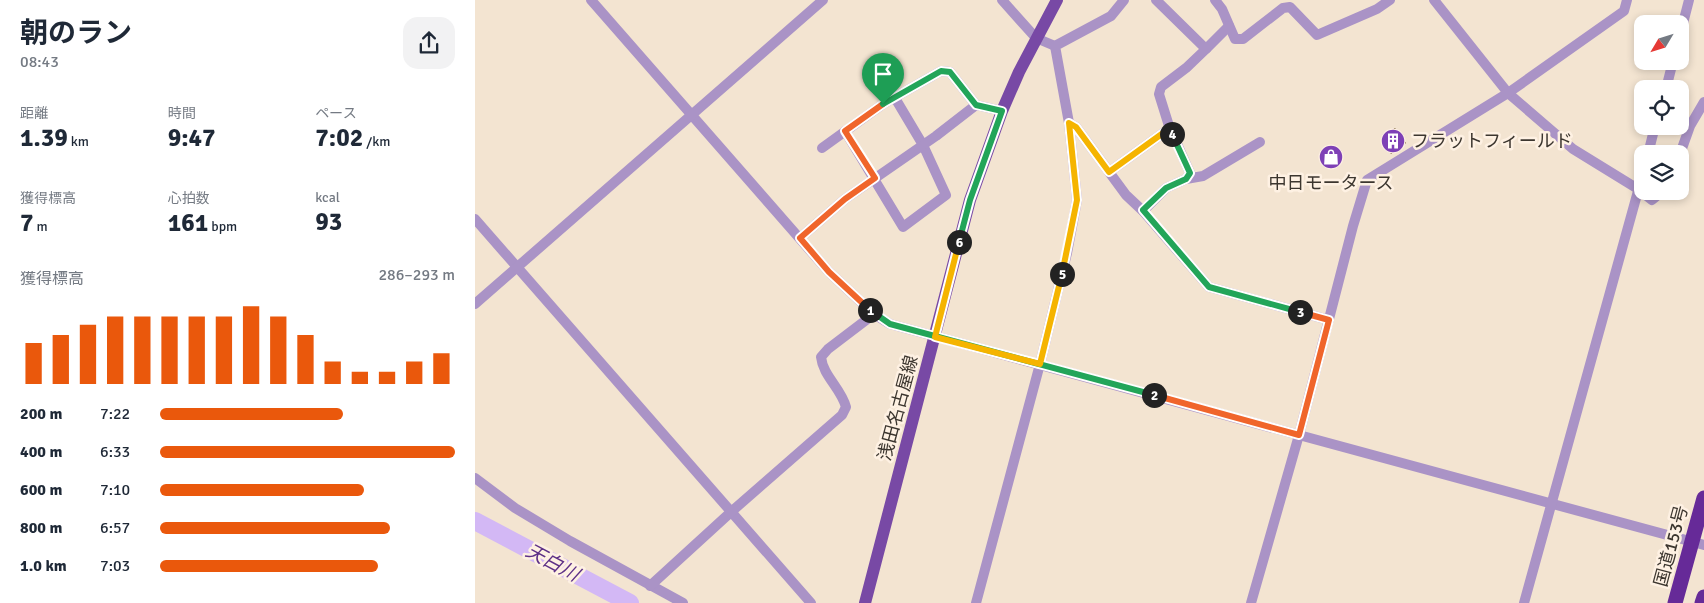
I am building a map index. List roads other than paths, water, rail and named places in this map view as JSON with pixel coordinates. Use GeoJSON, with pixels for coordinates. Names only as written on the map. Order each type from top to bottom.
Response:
{"type":"FeatureCollection","features":[{"type":"Feature","properties":{"kind":"highway","name":"国道153号"},"geometry":{"type":"LineString","coordinates":[[1675,603],[1698,544],[1704,498]]}},
{"type":"Feature","properties":{"kind":"highway"},"geometry":{"type":"LineString","coordinates":[[1702,603],[1704,597]]}},
{"type":"Feature","properties":{"kind":"main road","name":"浅田名古屋線"},"geometry":{"type":"LineString","coordinates":[[865,603],[970,200],[1002,111],[1036,38],[1057,0]]}},
{"type":"Feature","properties":{"kind":"street"},"geometry":{"type":"LineString","coordinates":[[591,0],[829,272],[874,314],[890,324],[1698,544]]}},
{"type":"Feature","properties":{"kind":"street"},"geometry":{"type":"LineString","coordinates":[[475,304],[823,0]]}},
{"type":"Feature","properties":{"kind":"street"},"geometry":{"type":"LineString","coordinates":[[1002,0],[1036,38],[1055,46]]}},
{"type":"Feature","properties":{"kind":"street"},"geometry":{"type":"LineString","coordinates":[[1055,46],[1111,16],[1124,0]]}},
{"type":"Feature","properties":{"kind":"street"},"geometry":{"type":"LineString","coordinates":[[1156,0],[1206,49]]}},
{"type":"Feature","properties":{"kind":"street"},"geometry":{"type":"LineString","coordinates":[[1215,0],[1222,9],[1235,39],[1243,39],[1283,8],[1290,7],[1317,35],[1377,9],[1390,0]]}},
{"type":"Feature","properties":{"kind":"street"},"geometry":{"type":"LineString","coordinates":[[1435,0],[1508,93],[1573,149],[1634,187]]}},
{"type":"Feature","properties":{"kind":"street"},"geometry":{"type":"LineString","coordinates":[[1251,603],[1299,435],[1367,180],[1508,93],[1624,11],[1627,0]]}},
{"type":"Feature","properties":{"kind":"street"},"geometry":{"type":"LineString","coordinates":[[1685,15],[1689,0]]}},
{"type":"Feature","properties":{"kind":"street"},"geometry":{"type":"LineString","coordinates":[[1186,179],[1190,173],[1170,128],[1159,94],[1161,87],[1186,68],[1229,26]]}},
{"type":"Feature","properties":{"kind":"street"},"geometry":{"type":"LineString","coordinates":[[976,603],[1040,364],[1067,254],[1077,200],[1069,123],[1055,46]]}},
{"type":"Feature","properties":{"kind":"street"},"geometry":{"type":"LineString","coordinates":[[822,148],[895,98],[941,71],[950,72],[976,105],[1002,111]]}},
{"type":"Feature","properties":{"kind":"street"},"geometry":{"type":"LineString","coordinates":[[845,131],[903,226],[946,195],[923,145],[895,98]]}},
{"type":"Feature","properties":{"kind":"street"},"geometry":{"type":"LineString","coordinates":[[1683,145],[1690,126],[1704,102]]}},
{"type":"Feature","properties":{"kind":"street"},"geometry":{"type":"LineString","coordinates":[[800,238],[845,199],[923,145],[976,105]]}},
{"type":"Feature","properties":{"kind":"street"},"geometry":{"type":"LineString","coordinates":[[1069,123],[1076,127],[1126,194],[1143,210],[1209,287],[1329,320]]}},
{"type":"Feature","properties":{"kind":"street"},"geometry":{"type":"LineString","coordinates":[[1109,172],[1170,128]]}},
{"type":"Feature","properties":{"kind":"street"},"geometry":{"type":"LineString","coordinates":[[1143,210],[1166,188],[1186,179],[1203,176],[1259,142]]}},
{"type":"Feature","properties":{"kind":"street"},"geometry":{"type":"LineString","coordinates":[[1524,603],[1635,200]]}},
{"type":"Feature","properties":{"kind":"street"},"geometry":{"type":"LineString","coordinates":[[475,219],[811,603]]}},
{"type":"Feature","properties":{"kind":"street"},"geometry":{"type":"LineString","coordinates":[[651,586],[731,512],[842,416],[846,407],[843,396],[822,367],[821,357],[828,348],[874,314]]}},
{"type":"Feature","properties":{"kind":"street"},"geometry":{"type":"LineString","coordinates":[[475,478],[515,508],[570,542],[683,603]]}},
{"type":"Feature","properties":{"kind":"waterway","name":"天白川"},"geometry":{"type":"LineString","coordinates":[[475,521],[630,603]]}},
{"type":"Feature","properties":{"kind":"place","name":"フラットフィールド"},"geometry":{"type":"Point","coordinates":[1393,141]}},
{"type":"Feature","properties":{"kind":"place","name":"中日モータース"},"geometry":{"type":"Point","coordinates":[1331,157]}}]}
